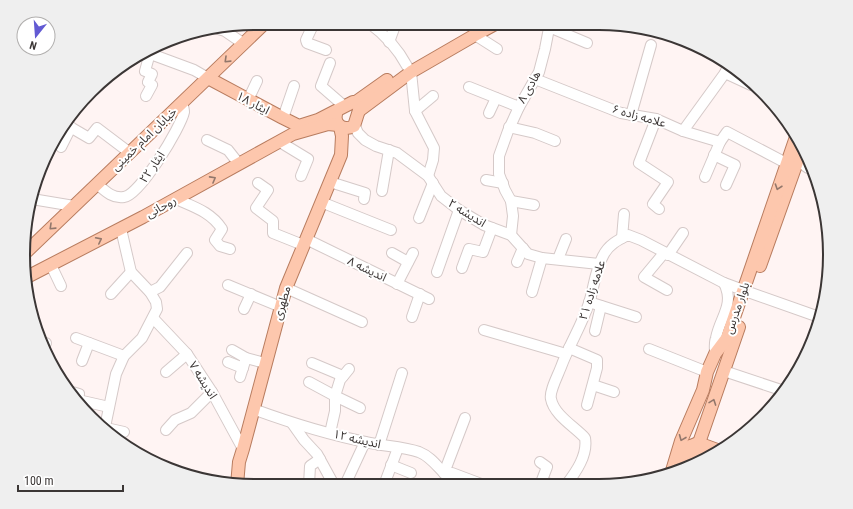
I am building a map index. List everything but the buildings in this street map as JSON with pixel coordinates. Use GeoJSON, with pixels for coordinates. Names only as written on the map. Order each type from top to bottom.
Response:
{"type":"FeatureCollection","features":[{"type":"Feature","properties":{"kind":"main road","name":"خیابان امام خمینی"},"geometry":{"type":"LineString","coordinates":[[30,248],[259,30]]}},
{"type":"Feature","properties":{"kind":"main road"},"geometry":{"type":"LineString","coordinates":[[341,155],[354,125],[358,106],[409,69],[473,30]]}},
{"type":"Feature","properties":{"kind":"main road"},"geometry":{"type":"LineString","coordinates":[[409,69],[484,30]]}},
{"type":"Feature","properties":{"kind":"main road","name":"ایثار ۱۸"},"geometry":{"type":"LineString","coordinates":[[208,78],[283,118],[290,135]]}},
{"type":"Feature","properties":{"kind":"main road"},"geometry":{"type":"LineString","coordinates":[[290,135],[350,103],[358,106]]}},
{"type":"Feature","properties":{"kind":"main road"},"geometry":{"type":"LineString","coordinates":[[339,126],[335,120],[340,109]]}},
{"type":"Feature","properties":{"kind":"main road"},"geometry":{"type":"LineString","coordinates":[[290,135],[328,124],[348,128],[354,125]]}},
{"type":"Feature","properties":{"kind":"main road","name":"مطهری"},"geometry":{"type":"LineString","coordinates":[[238,479],[239,462],[286,288],[341,155],[342,136],[339,126]]}},
{"type":"Feature","properties":{"kind":"main road","name":"روحانی"},"geometry":{"type":"LineString","coordinates":[[31,276],[176,199],[290,135]]}},
{"type":"Feature","properties":{"kind":"main road","name":"بلوار مدرس"},"geometry":{"type":"LineString","coordinates":[[693,458],[695,447],[724,371],[747,292],[795,158],[796,147]]}},
{"type":"Feature","properties":{"kind":"main road"},"geometry":{"type":"LineString","coordinates":[[30,255],[34,244]]}},
{"type":"Feature","properties":{"kind":"main road"},"geometry":{"type":"LineString","coordinates":[[30,264],[32,268],[46,267]]}},
{"type":"Feature","properties":{"kind":"main road","name":"بلوار مدرس"},"geometry":{"type":"LineString","coordinates":[[673,466],[681,441],[703,390],[707,372],[715,354],[727,338],[747,292]]}},
{"type":"Feature","properties":{"kind":"main road"},"geometry":{"type":"LineString","coordinates":[[685,461],[695,447],[703,390]]}},
{"type":"Feature","properties":{"kind":"main road"},"geometry":{"type":"LineString","coordinates":[[695,447],[710,449]]}},
{"type":"Feature","properties":{"kind":"main road"},"geometry":{"type":"LineString","coordinates":[[695,447],[704,453]]}},
{"type":"Feature","properties":{"kind":"street"},"geometry":{"type":"LineString","coordinates":[[311,30],[306,40],[307,43],[326,50]]}},
{"type":"Feature","properties":{"kind":"street"},"geometry":{"type":"LineString","coordinates":[[378,30],[400,53],[409,69],[415,111],[434,148],[430,180],[418,218]]}},
{"type":"Feature","properties":{"kind":"street"},"geometry":{"type":"LineString","coordinates":[[389,42],[393,30]]}},
{"type":"Feature","properties":{"kind":"street","name":"هادی ۸"},"geometry":{"type":"LineString","coordinates":[[511,201],[499,174],[499,156],[518,107],[535,79],[541,64],[549,30]]}},
{"type":"Feature","properties":{"kind":"street"},"geometry":{"type":"LineString","coordinates":[[560,30],[587,43]]}},
{"type":"Feature","properties":{"kind":"street"},"geometry":{"type":"LineString","coordinates":[[228,32],[244,44]]}},
{"type":"Feature","properties":{"kind":"street"},"geometry":{"type":"LineString","coordinates":[[475,35],[497,49]]}},
{"type":"Feature","properties":{"kind":"street"},"geometry":{"type":"LineString","coordinates":[[631,115],[651,45]]}},
{"type":"Feature","properties":{"kind":"street"},"geometry":{"type":"LineString","coordinates":[[153,54],[194,70],[208,78]]}},
{"type":"Feature","properties":{"kind":"street"},"geometry":{"type":"LineString","coordinates":[[146,96],[152,85],[148,82],[152,74],[145,71],[148,57]]}},
{"type":"Feature","properties":{"kind":"street"},"geometry":{"type":"LineString","coordinates":[[330,63],[321,86],[340,109]]}},
{"type":"Feature","properties":{"kind":"street"},"geometry":{"type":"LineString","coordinates":[[684,131],[726,70]]}},
{"type":"Feature","properties":{"kind":"street","name":"علامه زاده ۶"},"geometry":{"type":"LineString","coordinates":[[535,79],[621,113],[656,119],[684,131],[720,142]]}},
{"type":"Feature","properties":{"kind":"street"},"geometry":{"type":"LineString","coordinates":[[248,100],[257,81]]}},
{"type":"Feature","properties":{"kind":"street"},"geometry":{"type":"LineString","coordinates":[[283,118],[294,86]]}},
{"type":"Feature","properties":{"kind":"street"},"geometry":{"type":"LineString","coordinates":[[469,87],[518,107]]}},
{"type":"Feature","properties":{"kind":"street"},"geometry":{"type":"LineString","coordinates":[[415,111],[433,96]]}},
{"type":"Feature","properties":{"kind":"street"},"geometry":{"type":"LineString","coordinates":[[489,113],[496,98]]}},
{"type":"Feature","properties":{"kind":"street","name":"ایثار ۲۲"},"geometry":{"type":"LineString","coordinates":[[97,184],[110,195],[125,197],[136,190],[152,170],[179,126],[184,110],[182,103]]}},
{"type":"Feature","properties":{"kind":"street"},"geometry":{"type":"LineString","coordinates":[[656,119],[639,163],[668,182],[653,204],[659,209]]}},
{"type":"Feature","properties":{"kind":"street","name":"اندیشه ۲"},"geometry":{"type":"LineString","coordinates":[[354,125],[365,140],[376,146],[397,153],[430,180],[441,196],[459,210],[484,225],[511,235],[528,254],[542,258],[599,264]]}},
{"type":"Feature","properties":{"kind":"street"},"geometry":{"type":"LineString","coordinates":[[70,126],[89,138],[97,128],[130,153]]}},
{"type":"Feature","properties":{"kind":"street"},"geometry":{"type":"LineString","coordinates":[[510,127],[535,133],[555,141]]}},
{"type":"Feature","properties":{"kind":"street"},"geometry":{"type":"LineString","coordinates":[[705,177],[720,142],[727,132],[795,158],[804,165]]}},
{"type":"Feature","properties":{"kind":"street"},"geometry":{"type":"LineString","coordinates":[[92,134],[102,140]]}},
{"type":"Feature","properties":{"kind":"street"},"geometry":{"type":"LineString","coordinates":[[61,147],[65,135]]}},
{"type":"Feature","properties":{"kind":"street"},"geometry":{"type":"LineString","coordinates":[[290,135],[308,160],[301,176]]}},
{"type":"Feature","properties":{"kind":"street"},"geometry":{"type":"LineString","coordinates":[[207,140],[228,150],[239,164]]}},
{"type":"Feature","properties":{"kind":"street"},"geometry":{"type":"LineString","coordinates":[[382,191],[389,150]]}},
{"type":"Feature","properties":{"kind":"street"},"geometry":{"type":"LineString","coordinates":[[714,155],[735,165],[726,185]]}},
{"type":"Feature","properties":{"kind":"street"},"geometry":{"type":"LineString","coordinates":[[486,180],[502,183]]}},
{"type":"Feature","properties":{"kind":"street"},"geometry":{"type":"LineString","coordinates":[[330,182],[365,192],[364,199]]}},
{"type":"Feature","properties":{"kind":"street","name":"اندیشه ۸"},"geometry":{"type":"LineString","coordinates":[[258,183],[268,190],[256,208],[273,221],[273,233],[305,242],[424,296],[412,317]]}},
{"type":"Feature","properties":{"kind":"street"},"geometry":{"type":"LineString","coordinates":[[176,199],[203,211],[216,220],[222,229],[215,240],[220,246],[230,249]]}},
{"type":"Feature","properties":{"kind":"street"},"geometry":{"type":"LineString","coordinates":[[37,200],[74,206]]}},
{"type":"Feature","properties":{"kind":"street"},"geometry":{"type":"LineString","coordinates":[[511,235],[513,216],[511,201],[534,205]]}},
{"type":"Feature","properties":{"kind":"street"},"geometry":{"type":"LineString","coordinates":[[321,202],[391,230]]}},
{"type":"Feature","properties":{"kind":"street"},"geometry":{"type":"LineString","coordinates":[[437,272],[459,210]]}},
{"type":"Feature","properties":{"kind":"street"},"geometry":{"type":"LineString","coordinates":[[622,238],[624,214]]}},
{"type":"Feature","properties":{"kind":"street"},"geometry":{"type":"LineString","coordinates":[[106,423],[116,374],[124,356],[142,338],[154,318],[157,309],[156,302],[150,292],[131,272],[121,228]]}},
{"type":"Feature","properties":{"kind":"street"},"geometry":{"type":"LineString","coordinates":[[462,268],[469,249],[482,252],[492,228]]}},
{"type":"Feature","properties":{"kind":"street"},"geometry":{"type":"LineString","coordinates":[[667,290],[644,277],[666,254],[683,233]]}},
{"type":"Feature","properties":{"kind":"street"},"geometry":{"type":"LineString","coordinates":[[622,238],[628,235],[641,240],[724,284],[814,316]]}},
{"type":"Feature","properties":{"kind":"street"},"geometry":{"type":"LineString","coordinates":[[558,260],[566,238]]}},
{"type":"Feature","properties":{"kind":"street","name":"علامه زاده ۲۱"},"geometry":{"type":"LineString","coordinates":[[571,479],[578,469],[584,454],[586,442],[585,438],[563,419],[551,400],[551,396],[567,351],[590,302],[599,264],[604,254],[614,242],[622,238]]}},
{"type":"Feature","properties":{"kind":"street"},"geometry":{"type":"LineString","coordinates":[[517,262],[523,248]]}},
{"type":"Feature","properties":{"kind":"street"},"geometry":{"type":"LineString","coordinates":[[150,292],[160,287],[187,253]]}},
{"type":"Feature","properties":{"kind":"street"},"geometry":{"type":"LineString","coordinates":[[392,253],[411,257],[397,284]]}},
{"type":"Feature","properties":{"kind":"street"},"geometry":{"type":"LineString","coordinates":[[532,292],[542,258]]}},
{"type":"Feature","properties":{"kind":"street"},"geometry":{"type":"LineString","coordinates":[[46,267],[61,286]]}},
{"type":"Feature","properties":{"kind":"street"},"geometry":{"type":"LineString","coordinates":[[110,294],[131,272]]}},
{"type":"Feature","properties":{"kind":"street"},"geometry":{"type":"LineString","coordinates":[[715,354],[715,339],[729,300],[724,284]]}},
{"type":"Feature","properties":{"kind":"street"},"geometry":{"type":"LineString","coordinates":[[228,285],[281,307]]}},
{"type":"Feature","properties":{"kind":"street"},"geometry":{"type":"LineString","coordinates":[[286,288],[362,322]]}},
{"type":"Feature","properties":{"kind":"street"},"geometry":{"type":"LineString","coordinates":[[244,309],[250,294]]}},
{"type":"Feature","properties":{"kind":"street"},"geometry":{"type":"LineString","coordinates":[[590,302],[636,317]]}},
{"type":"Feature","properties":{"kind":"street"},"geometry":{"type":"LineString","coordinates":[[595,331],[601,306]]}},
{"type":"Feature","properties":{"kind":"street","name":"اندیشه ۷"},"geometry":{"type":"LineString","coordinates":[[154,318],[187,354],[212,392],[243,449]]}},
{"type":"Feature","properties":{"kind":"street"},"geometry":{"type":"LineString","coordinates":[[484,330],[597,360],[597,368],[587,405]]}},
{"type":"Feature","properties":{"kind":"street"},"geometry":{"type":"LineString","coordinates":[[76,338],[124,356]]}},
{"type":"Feature","properties":{"kind":"street"},"geometry":{"type":"LineString","coordinates":[[82,360],[89,343]]}},
{"type":"Feature","properties":{"kind":"street"},"geometry":{"type":"LineString","coordinates":[[649,349],[707,372]]}},
{"type":"Feature","properties":{"kind":"street"},"geometry":{"type":"LineString","coordinates":[[232,350],[246,358],[265,363]]}},
{"type":"Feature","properties":{"kind":"street"},"geometry":{"type":"LineString","coordinates":[[166,372],[187,354]]}},
{"type":"Feature","properties":{"kind":"street"},"geometry":{"type":"LineString","coordinates":[[228,362],[241,373],[246,358]]}},
{"type":"Feature","properties":{"kind":"street"},"geometry":{"type":"LineString","coordinates":[[312,363],[346,372],[340,380],[335,396],[335,411],[330,434]]}},
{"type":"Feature","properties":{"kind":"street"},"geometry":{"type":"LineString","coordinates":[[724,371],[778,389]]}},
{"type":"Feature","properties":{"kind":"street"},"geometry":{"type":"LineString","coordinates":[[379,445],[402,373]]}},
{"type":"Feature","properties":{"kind":"street"},"geometry":{"type":"LineString","coordinates":[[309,382],[360,408]]}},
{"type":"Feature","properties":{"kind":"street"},"geometry":{"type":"LineString","coordinates":[[593,385],[614,392]]}},
{"type":"Feature","properties":{"kind":"street"},"geometry":{"type":"LineString","coordinates":[[166,430],[175,420],[191,413],[212,392]]}},
{"type":"Feature","properties":{"kind":"street"},"geometry":{"type":"LineString","coordinates":[[86,402],[109,407]]}},
{"type":"Feature","properties":{"kind":"street","name":"اندیشه ۱۲"},"geometry":{"type":"LineString","coordinates":[[253,409],[292,423],[330,434],[418,452],[432,459],[449,479]]}},
{"type":"Feature","properties":{"kind":"street"},"geometry":{"type":"LineString","coordinates":[[445,479],[444,473],[464,418]]}},
{"type":"Feature","properties":{"kind":"street"},"geometry":{"type":"LineString","coordinates":[[292,423],[320,459],[330,479]]}},
{"type":"Feature","properties":{"kind":"street"},"geometry":{"type":"LineString","coordinates":[[114,430],[124,432]]}},
{"type":"Feature","properties":{"kind":"street"},"geometry":{"type":"LineString","coordinates":[[348,479],[365,442]]}},
{"type":"Feature","properties":{"kind":"street"},"geometry":{"type":"LineString","coordinates":[[387,479],[398,448]]}},
{"type":"Feature","properties":{"kind":"street"},"geometry":{"type":"LineString","coordinates":[[309,479],[310,466],[320,459]]}},
{"type":"Feature","properties":{"kind":"street"},"geometry":{"type":"LineString","coordinates":[[540,462],[547,467],[542,479]]}},
{"type":"Feature","properties":{"kind":"street"},"geometry":{"type":"LineString","coordinates":[[391,466],[411,473]]}},
{"type":"Feature","properties":{"kind":"street"},"geometry":{"type":"LineString","coordinates":[[444,473],[452,473],[467,479]]}}]}
